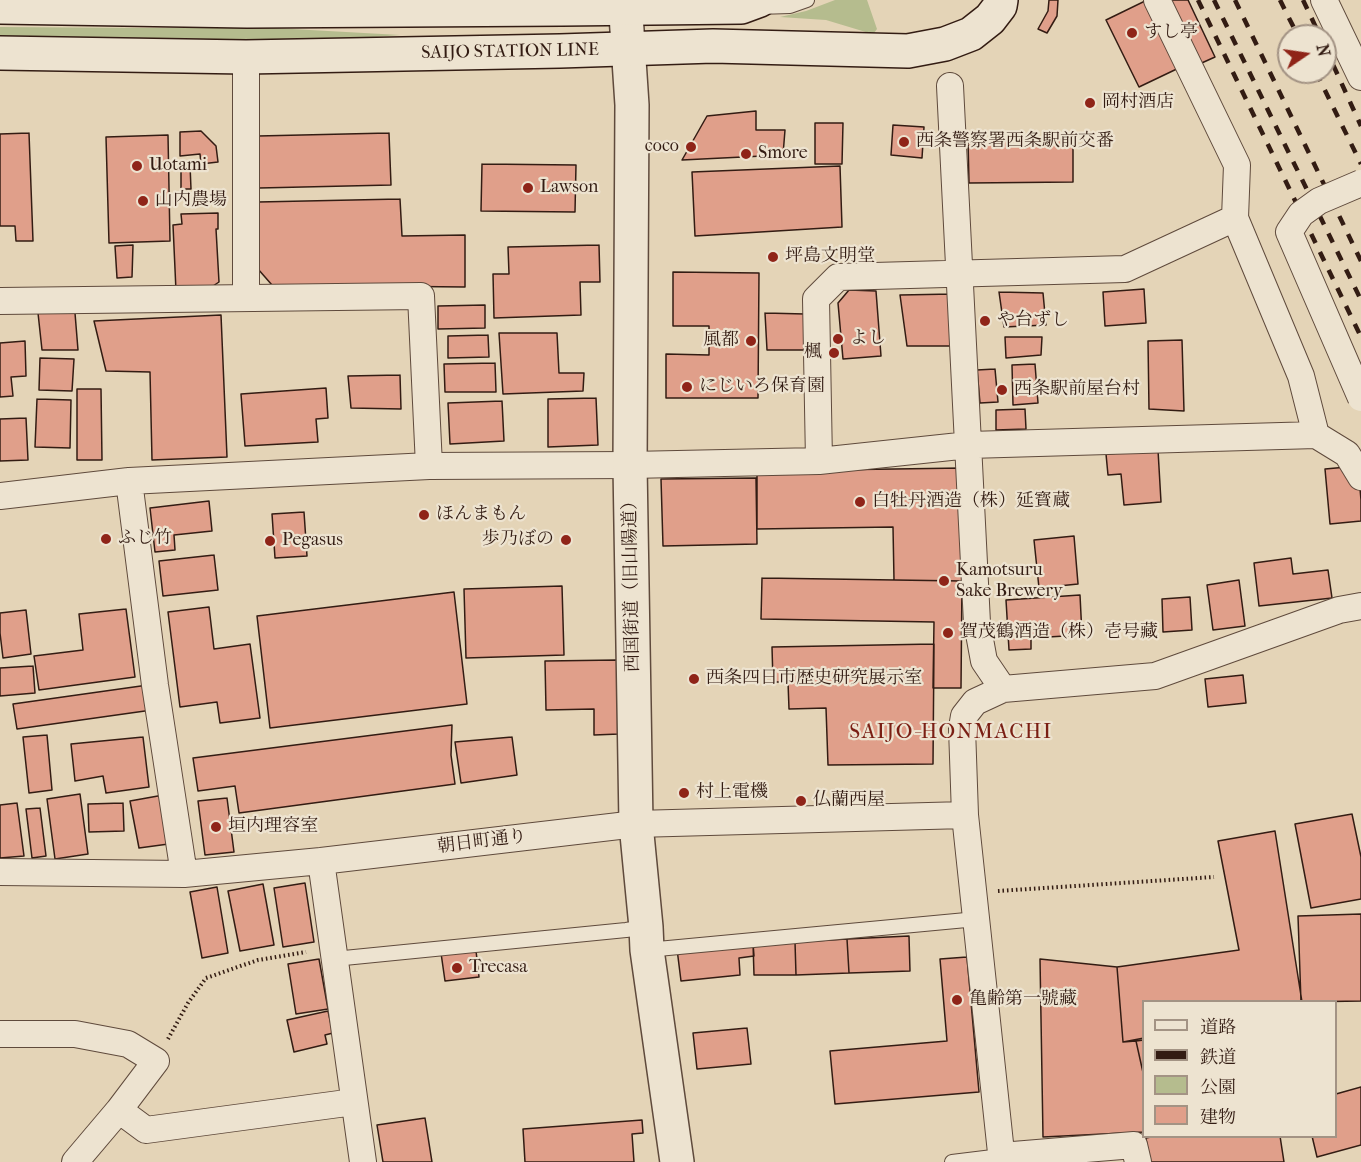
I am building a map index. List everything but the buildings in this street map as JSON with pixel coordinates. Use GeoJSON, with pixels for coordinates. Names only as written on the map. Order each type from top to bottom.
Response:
{"type":"FeatureCollection","features":[{"type":"Feature","properties":{"kind":"main road","name":"SAIJO STATION LINE"},"geometry":{"type":"LineString","coordinates":[[0,53],[246,57],[713,46],[908,51],[945,44],[971,34],[990,19],[999,6],[1000,0]]}},
{"type":"Feature","properties":{"kind":"main road"},"geometry":{"type":"LineString","coordinates":[[0,7],[59,3],[750,4]]}},
{"type":"Feature","properties":{"kind":"main road","name":"西国街道（旧山陽道）"},"geometry":{"type":"LineString","coordinates":[[625,4],[633,105],[630,465],[636,824],[647,938],[677,1162]]}},
{"type":"Feature","properties":{"kind":"street"},"geometry":{"type":"LineString","coordinates":[[1157,0],[1237,165],[1235,218],[1301,376],[1316,435]]}},
{"type":"Feature","properties":{"kind":"street"},"geometry":{"type":"LineString","coordinates":[[1324,0],[1361,77]]}},
{"type":"Feature","properties":{"kind":"street"},"geometry":{"type":"LineString","coordinates":[[246,57],[246,298]]}},
{"type":"Feature","properties":{"kind":"street"},"geometry":{"type":"LineString","coordinates":[[950,86],[977,623],[984,661],[1003,689]]}},
{"type":"Feature","properties":{"kind":"street"},"geometry":{"type":"LineString","coordinates":[[1361,183],[1319,201],[1301,214],[1289,232],[1361,398]]}},
{"type":"Feature","properties":{"kind":"street"},"geometry":{"type":"LineString","coordinates":[[819,460],[816,299],[838,277],[1125,269],[1235,218]]}},
{"type":"Feature","properties":{"kind":"street"},"geometry":{"type":"LineString","coordinates":[[0,301],[421,296],[429,466]]}},
{"type":"Feature","properties":{"kind":"street"},"geometry":{"type":"LineString","coordinates":[[0,496],[129,481],[429,466],[630,465],[819,460],[969,446],[1316,435],[1347,454],[1361,477]]}},
{"type":"Feature","properties":{"kind":"street"},"geometry":{"type":"LineString","coordinates":[[129,481],[155,685],[184,874]]}},
{"type":"Feature","properties":{"kind":"street"},"geometry":{"type":"LineString","coordinates":[[1138,1162],[1134,1145],[1002,1159],[965,815],[962,728],[964,716],[975,702],[1003,689],[1155,676],[1340,610],[1361,606]]}},
{"type":"Feature","properties":{"kind":"street","name":"朝日町通り"},"geometry":{"type":"LineString","coordinates":[[0,872],[184,874],[321,861],[636,824],[965,815]]}},
{"type":"Feature","properties":{"kind":"street"},"geometry":{"type":"LineString","coordinates":[[321,861],[363,1162]]}},
{"type":"Feature","properties":{"kind":"street"},"geometry":{"type":"LineString","coordinates":[[0,1034],[75,1034],[128,1044],[156,1060],[120,1110],[75,1162]]}},
{"type":"Feature","properties":{"kind":"street"},"geometry":{"type":"LineString","coordinates":[[120,1110],[146,1130],[354,1102]]}},
{"type":"Feature","properties":{"kind":"lane"},"geometry":{"type":"LineString","coordinates":[[750,4],[790,6],[807,0]]}},
{"type":"Feature","properties":{"kind":"lane"},"geometry":{"type":"LineString","coordinates":[[334,953],[614,932],[647,938],[976,919]]}},
{"type":"Feature","properties":{"kind":"lane"},"geometry":{"type":"LineString","coordinates":[[952,1162],[1002,1159]]}},
{"type":"Feature","properties":{"kind":"path"},"geometry":{"type":"LineString","coordinates":[[973,892],[1214,877]]}},
{"type":"Feature","properties":{"kind":"path"},"geometry":{"type":"LineString","coordinates":[[156,1060],[188,1003],[206,978],[258,960],[334,953]]}},
{"type":"Feature","properties":{"kind":"green space"},"geometry":{"type":"Polygon","coordinates":[[[835,0],[867,0],[877,29],[874,33],[826,20],[780,17],[806,11],[835,0]]]}},
{"type":"Feature","properties":{"kind":"green space"},"geometry":{"type":"Polygon","coordinates":[[[0,27],[256,27],[400,35],[333,40],[224,43],[0,39],[0,27]]]}},
{"type":"Feature","properties":{"kind":"railway"},"geometry":{"type":"LineString","coordinates":[[1198,0],[1361,337]]}},
{"type":"Feature","properties":{"kind":"railway"},"geometry":{"type":"LineString","coordinates":[[1214,0],[1361,300]]}},
{"type":"Feature","properties":{"kind":"railway"},"geometry":{"type":"LineString","coordinates":[[1235,0],[1361,261]]}},
{"type":"Feature","properties":{"kind":"railway"},"geometry":{"type":"LineString","coordinates":[[1280,0],[1292,24]]}},
{"type":"Feature","properties":{"kind":"railway"},"geometry":{"type":"LineString","coordinates":[[1303,0],[1314,24]]}},
{"type":"Feature","properties":{"kind":"railway"},"geometry":{"type":"LineString","coordinates":[[1337,73],[1361,126]]}},
{"type":"Feature","properties":{"kind":"railway"},"geometry":{"type":"LineString","coordinates":[[1322,84],[1361,164]]}},
{"type":"Feature","properties":{"kind":"place","name":"すし亭"},"geometry":{"type":"Point","coordinates":[1132,33]}},
{"type":"Feature","properties":{"kind":"place","name":"岡村酒店"},"geometry":{"type":"Point","coordinates":[1090,103]}},
{"type":"Feature","properties":{"kind":"place","name":"西条警察署西条駅前交番"},"geometry":{"type":"Point","coordinates":[904,142]}},
{"type":"Feature","properties":{"kind":"place","name":"coco"},"geometry":{"type":"Point","coordinates":[691,147]}},
{"type":"Feature","properties":{"kind":"place","name":"Smore"},"geometry":{"type":"Point","coordinates":[746,154]}},
{"type":"Feature","properties":{"kind":"place","name":"Uotami"},"geometry":{"type":"Point","coordinates":[137,166]}},
{"type":"Feature","properties":{"kind":"place","name":"Lawson"},"geometry":{"type":"Point","coordinates":[528,188]}},
{"type":"Feature","properties":{"kind":"place","name":"山内農場"},"geometry":{"type":"Point","coordinates":[143,201]}},
{"type":"Feature","properties":{"kind":"place","name":"坪島文明堂"},"geometry":{"type":"Point","coordinates":[773,257]}},
{"type":"Feature","properties":{"kind":"place","name":"や台ずし"},"geometry":{"type":"Point","coordinates":[985,321]}},
{"type":"Feature","properties":{"kind":"place","name":"よし"},"geometry":{"type":"Point","coordinates":[838,339]}},
{"type":"Feature","properties":{"kind":"place","name":"風都"},"geometry":{"type":"Point","coordinates":[751,341]}},
{"type":"Feature","properties":{"kind":"place","name":"楓"},"geometry":{"type":"Point","coordinates":[834,353]}},
{"type":"Feature","properties":{"kind":"place","name":"にじいろ保育園"},"geometry":{"type":"Point","coordinates":[687,387]}},
{"type":"Feature","properties":{"kind":"place","name":"西条駅前屋台村"},"geometry":{"type":"Point","coordinates":[1002,390]}},
{"type":"Feature","properties":{"kind":"place","name":"白牡丹酒造（株）延寳蔵"},"geometry":{"type":"Point","coordinates":[860,502]}},
{"type":"Feature","properties":{"kind":"place","name":"ほんまもん"},"geometry":{"type":"Point","coordinates":[424,515]}},
{"type":"Feature","properties":{"kind":"place","name":"ふじ竹"},"geometry":{"type":"Point","coordinates":[106,539]}},
{"type":"Feature","properties":{"kind":"place","name":"歩乃ぼの"},"geometry":{"type":"Point","coordinates":[566,540]}},
{"type":"Feature","properties":{"kind":"place","name":"Pegasus"},"geometry":{"type":"Point","coordinates":[270,541]}},
{"type":"Feature","properties":{"kind":"place","name":"Kamotsuru Sake Brewery"},"geometry":{"type":"Point","coordinates":[944,581]}},
{"type":"Feature","properties":{"kind":"place","name":"賀茂鶴酒造（株）壱号藏"},"geometry":{"type":"Point","coordinates":[948,633]}},
{"type":"Feature","properties":{"kind":"place","name":"西条四日市歴史研究展示室"},"geometry":{"type":"Point","coordinates":[694,679]}},
{"type":"Feature","properties":{"kind":"place","name":"村上電機"},"geometry":{"type":"Point","coordinates":[684,793]}},
{"type":"Feature","properties":{"kind":"place","name":"仏蘭西屋"},"geometry":{"type":"Point","coordinates":[801,801]}},
{"type":"Feature","properties":{"kind":"place","name":"垣内理容室"},"geometry":{"type":"Point","coordinates":[216,827]}},
{"type":"Feature","properties":{"kind":"place","name":"Trecasa"},"geometry":{"type":"Point","coordinates":[457,968]}},
{"type":"Feature","properties":{"kind":"place","name":"亀齢第一號藏"},"geometry":{"type":"Point","coordinates":[957,1000]}},
{"type":"Feature","properties":{"kind":"district","name":"SAIJO-HONMACHI"},"geometry":{"type":"Point","coordinates":[951,733]}}]}
